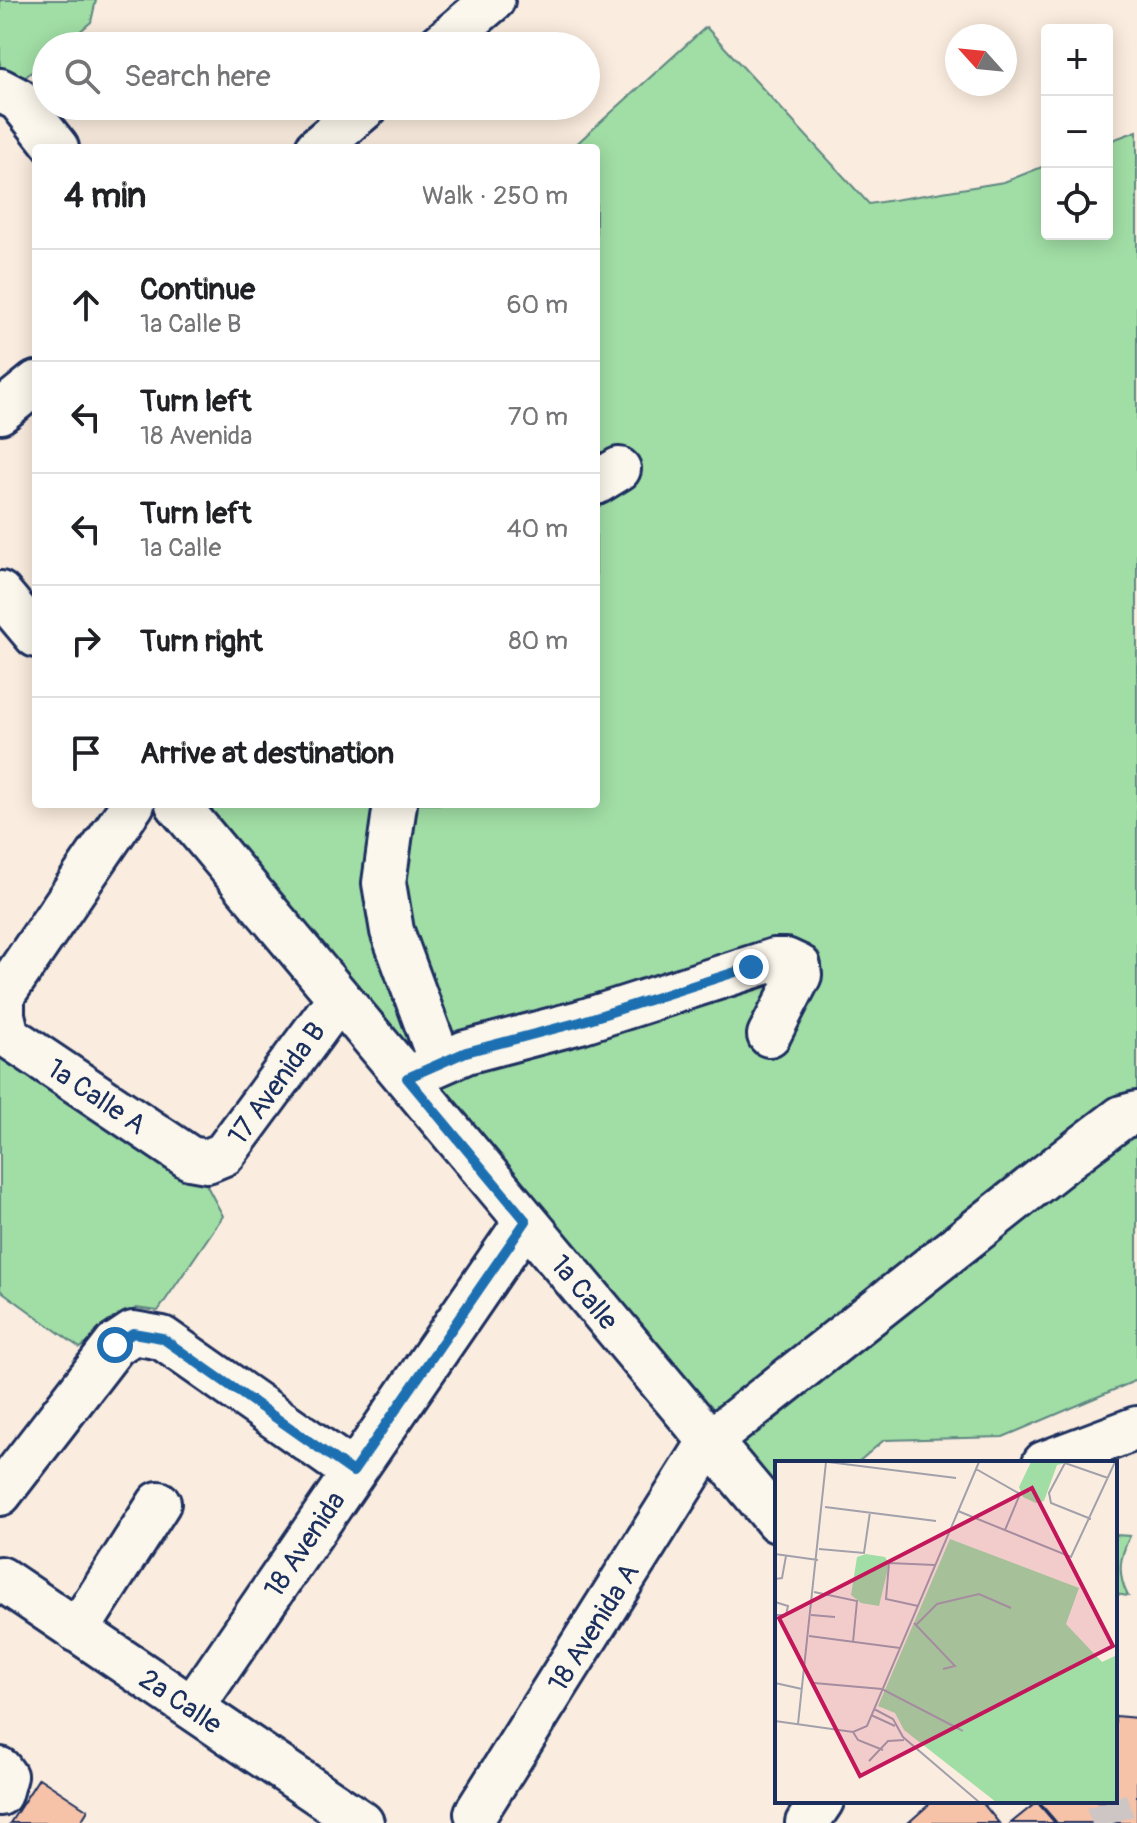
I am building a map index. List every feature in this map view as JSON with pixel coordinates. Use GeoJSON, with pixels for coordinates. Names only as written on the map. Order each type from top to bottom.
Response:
{"type":"FeatureCollection","features":[{"type":"Feature","properties":{"kind":"street"},"geometry":{"type":"LineString","coordinates":[[455,32],[493,0]]}},
{"type":"Feature","properties":{"kind":"street"},"geometry":{"type":"LineString","coordinates":[[0,90],[19,100],[32,116]]}},
{"type":"Feature","properties":{"kind":"street"},"geometry":{"type":"LineString","coordinates":[[35,120],[54,144]]}},
{"type":"Feature","properties":{"kind":"street"},"geometry":{"type":"LineString","coordinates":[[322,144],[350,120]]}},
{"type":"Feature","properties":{"kind":"street"},"geometry":{"type":"LineString","coordinates":[[0,412],[32,386]]}},
{"type":"Feature","properties":{"kind":"street"},"geometry":{"type":"LineString","coordinates":[[0,593],[32,631]]}},
{"type":"Feature","properties":{"kind":"street","name":"1a Calle A"},"geometry":{"type":"LineString","coordinates":[[130,808],[3,995],[3,1015],[8,1036],[190,1158],[207,1161]]}},
{"type":"Feature","properties":{"kind":"street","name":"1a Calle"},"geometry":{"type":"LineString","coordinates":[[180,808],[339,998],[423,1070],[526,1221],[775,1519]]}},
{"type":"Feature","properties":{"kind":"street"},"geometry":{"type":"LineString","coordinates":[[394,808],[384,883],[423,1070],[466,1052],[580,1022],[774,960],[786,960],[799,966],[800,975],[769,1035]]}},
{"type":"Feature","properties":{"kind":"street","name":"17 Avenida B"},"geometry":{"type":"LineString","coordinates":[[207,1161],[224,1154],[339,998]]}},
{"type":"Feature","properties":{"kind":"street","name":"18 Avenida A"},"geometry":{"type":"LineString","coordinates":[[476,1813],[710,1441],[1076,1152],[1122,1117],[1137,1113]]}},
{"type":"Feature","properties":{"kind":"street","name":"18 Avenida"},"geometry":{"type":"LineString","coordinates":[[192,1708],[526,1221]]}},
{"type":"Feature","properties":{"kind":"street"},"geometry":{"type":"LineString","coordinates":[[0,1494],[115,1345],[133,1333],[162,1338],[353,1472]]}},
{"type":"Feature","properties":{"kind":"street"},"geometry":{"type":"LineString","coordinates":[[1062,1458],[1137,1428]]}},
{"type":"Feature","properties":{"kind":"street"},"geometry":{"type":"LineString","coordinates":[[77,1631],[159,1503]]}},
{"type":"Feature","properties":{"kind":"street","name":"2a Calle"},"geometry":{"type":"LineString","coordinates":[[0,1578],[362,1823]]}},
{"type":"Feature","properties":{"kind":"street"},"geometry":{"type":"LineString","coordinates":[[0,1769],[5,1776],[0,1794]]}},
{"type":"Feature","properties":{"kind":"street"},"geometry":{"type":"LineString","coordinates":[[807,1823],[821,1803]]}},
{"type":"Feature","properties":{"kind":"green space"},"geometry":{"type":"Polygon","coordinates":[[[0,0],[96,0],[91,22],[79,32],[32,32],[32,72],[22,80],[0,73],[0,0]]]}},
{"type":"Feature","properties":{"kind":"green space"},"geometry":{"type":"Polygon","coordinates":[[[706,27],[869,204],[1004,182],[1041,167],[1041,240],[1113,240],[1113,140],[1137,131],[1137,1380],[1003,1437],[884,1440],[859,1461],[775,1461],[775,1493],[210,808],[600,808],[600,144],[576,144],[706,27]]]}},
{"type":"Feature","properties":{"kind":"green space"},"geometry":{"type":"Polygon","coordinates":[[[0,1041],[199,1171],[223,1216],[158,1311],[136,1308],[80,1348],[0,1290],[0,1041]]]}},
{"type":"Feature","properties":{"kind":"green space"},"geometry":{"type":"Polygon","coordinates":[[[1117,1535],[1130,1536],[1121,1566],[1128,1596],[1117,1594],[1117,1535]]]}},
{"type":"Feature","properties":{"kind":"building"},"geometry":{"type":"Polygon","coordinates":[[[1117,1716],[1137,1718],[1137,1823],[1057,1823],[1040,1803],[1117,1803],[1117,1716]]]}},
{"type":"Feature","properties":{"kind":"building"},"geometry":{"type":"Polygon","coordinates":[[[39,1778],[88,1810],[80,1823],[10,1823],[39,1778]]]}},
{"type":"Feature","properties":{"kind":"building"},"geometry":{"type":"Polygon","coordinates":[[[931,1803],[983,1803],[999,1823],[908,1823],[931,1803]]]}},
{"type":"Feature","properties":{"kind":"building"},"geometry":{"type":"Polygon","coordinates":[[[1038,1803],[1055,1823],[1011,1823],[1038,1803]]]}},
{"type":"Feature","properties":{"kind":"tunnel"},"geometry":{"type":"LineString","coordinates":[[1107,1803],[1114,1823]]}},
{"type":"Feature","properties":{"kind":"route"},"geometry":{"type":"LineString","coordinates":[[115,1345],[133,1333],[162,1338],[353,1472],[526,1221],[407,1078],[466,1052],[580,1022],[751,967]]}}]}
